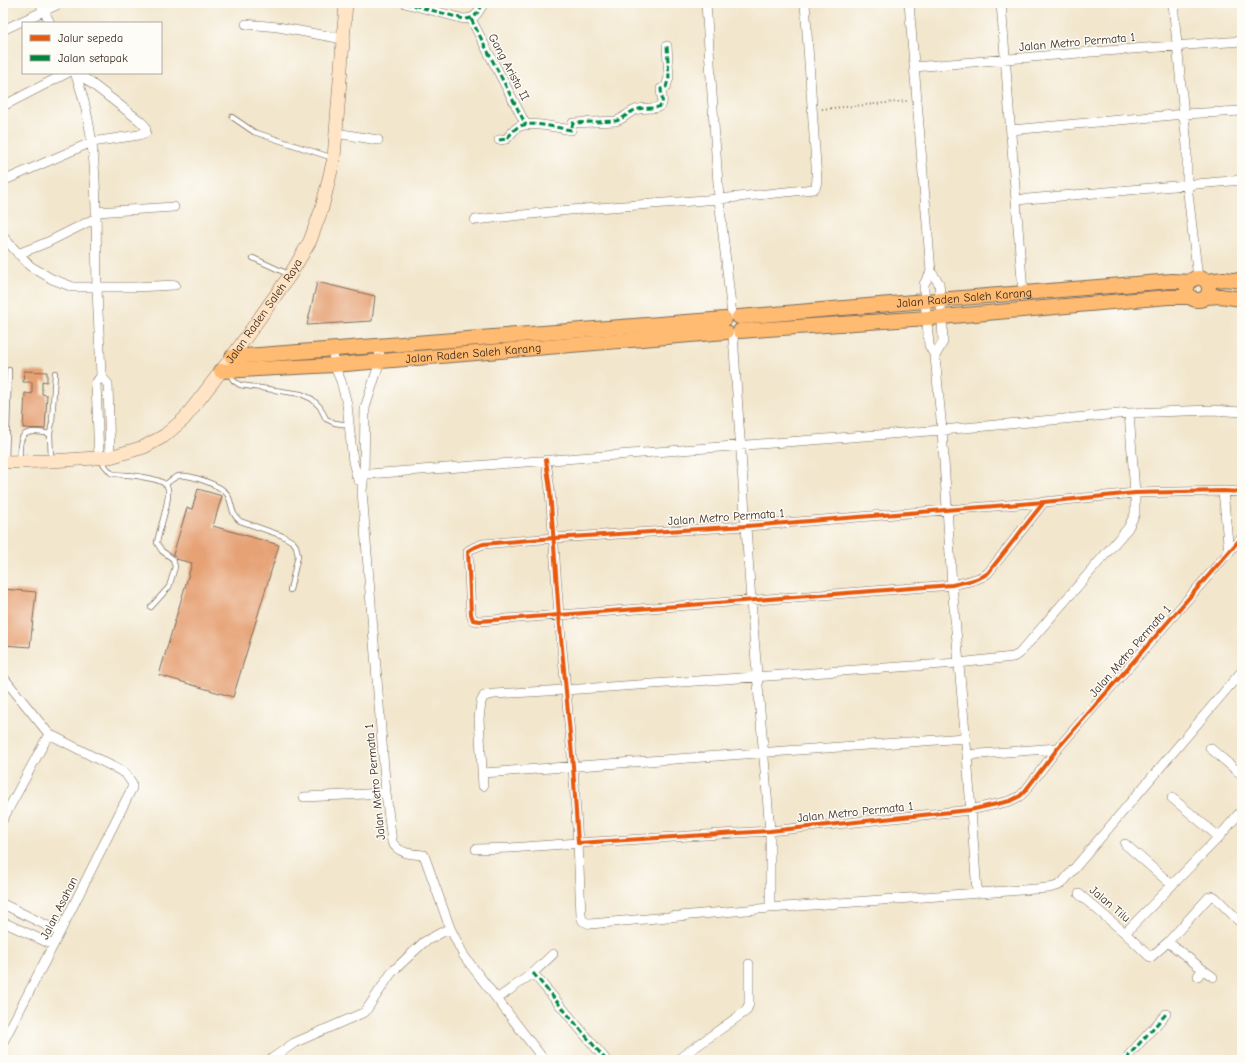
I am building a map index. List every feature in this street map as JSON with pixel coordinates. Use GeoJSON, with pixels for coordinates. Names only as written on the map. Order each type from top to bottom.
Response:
{"type":"FeatureCollection","features":[{"type":"Feature","properties":{"kind":"main road","name":"Jalan Raden Saleh Raya"},"geometry":{"type":"LineString","coordinates":[[4,462],[105,458],[144,447],[164,436],[184,419],[224,371],[232,357],[290,275],[310,241],[322,208],[334,158],[346,3]]}},
{"type":"Feature","properties":{"kind":"main road","name":"Jalan Raden Saleh Karang"},"geometry":{"type":"LineString","coordinates":[[224,371],[380,361],[733,325],[925,301],[1172,281],[1224,279],[1242,281]]}},
{"type":"Feature","properties":{"kind":"main road"},"geometry":{"type":"LineString","coordinates":[[1206,297],[1209,289],[1198,280],[1187,290],[1191,297],[1199,300],[1206,297],[1220,296],[1242,299]]}},
{"type":"Feature","properties":{"kind":"main road","name":"Jalan Raden Saleh Karang"},"geometry":{"type":"LineString","coordinates":[[232,357],[379,346],[733,325],[927,318],[1168,297],[1191,297]]}},
{"type":"Feature","properties":{"kind":"street"},"geometry":{"type":"LineString","coordinates":[[3,30],[42,7],[61,3]]}},
{"type":"Feature","properties":{"kind":"street"},"geometry":{"type":"LineString","coordinates":[[405,3],[464,19],[471,19],[475,17],[484,3]]}},
{"type":"Feature","properties":{"kind":"street","name":"Jalan Metro Permata 1"},"geometry":{"type":"LineString","coordinates":[[706,3],[719,199],[733,325],[763,754],[770,831],[770,908]]}},
{"type":"Feature","properties":{"kind":"street"},"geometry":{"type":"LineString","coordinates":[[475,220],[570,210],[719,199],[814,189],[817,180],[805,3]]}},
{"type":"Feature","properties":{"kind":"street"},"geometry":{"type":"LineString","coordinates":[[909,3],[931,272],[939,282],[942,317],[943,342],[935,356]]}},
{"type":"Feature","properties":{"kind":"street"},"geometry":{"type":"LineString","coordinates":[[1001,3],[1023,293]]}},
{"type":"Feature","properties":{"kind":"street"},"geometry":{"type":"LineString","coordinates":[[1173,3],[1187,146],[1187,185],[1198,280]]}},
{"type":"Feature","properties":{"kind":"street"},"geometry":{"type":"LineString","coordinates":[[42,7],[50,22]]}},
{"type":"Feature","properties":{"kind":"street","name":"Gang Arista II"},"geometry":{"type":"LineString","coordinates":[[471,19],[526,125]]}},
{"type":"Feature","properties":{"kind":"street"},"geometry":{"type":"LineString","coordinates":[[246,24],[278,27],[343,39]]}},
{"type":"Feature","properties":{"kind":"street","name":"Jalan Metro Permata 1"},"geometry":{"type":"LineString","coordinates":[[914,67],[1242,41]]}},
{"type":"Feature","properties":{"kind":"street"},"geometry":{"type":"LineString","coordinates":[[499,140],[506,139],[515,129],[520,126],[545,126],[571,130],[574,123],[616,122],[622,120],[638,109],[661,105],[661,89],[666,87],[669,77],[667,46]]}},
{"type":"Feature","properties":{"kind":"street"},"geometry":{"type":"LineString","coordinates":[[3,106],[66,74]]}},
{"type":"Feature","properties":{"kind":"street"},"geometry":{"type":"LineString","coordinates":[[75,74],[83,93],[92,142],[101,376],[96,383],[105,458]]}},
{"type":"Feature","properties":{"kind":"street"},"geometry":{"type":"LineString","coordinates":[[3,181],[92,142],[144,134],[147,130],[139,120],[79,74]]}},
{"type":"Feature","properties":{"kind":"street"},"geometry":{"type":"LineString","coordinates":[[1011,130],[1184,114],[1242,111]]}},
{"type":"Feature","properties":{"kind":"street"},"geometry":{"type":"LineString","coordinates":[[336,133],[378,140]]}},
{"type":"Feature","properties":{"kind":"street"},"geometry":{"type":"LineString","coordinates":[[1016,200],[1242,180]]}},
{"type":"Feature","properties":{"kind":"street"},"geometry":{"type":"LineString","coordinates":[[18,254],[48,242],[96,215],[174,207]]}},
{"type":"Feature","properties":{"kind":"street"},"geometry":{"type":"LineString","coordinates":[[3,237],[30,266],[52,279],[73,287],[97,288],[175,285]]}},
{"type":"Feature","properties":{"kind":"street"},"geometry":{"type":"LineString","coordinates":[[931,272],[924,284],[925,301],[929,346],[935,356],[942,430],[952,585],[977,892]]}},
{"type":"Feature","properties":{"kind":"street","name":"Jalan Metro Permata 1"},"geometry":{"type":"LineString","coordinates":[[379,346],[380,361],[365,408],[360,474],[386,793],[392,842],[395,848],[404,852],[424,855],[450,928],[464,956],[544,1060]]}},
{"type":"Feature","properties":{"kind":"street","name":"Jalan Metro Permata 1"},"geometry":{"type":"LineString","coordinates":[[332,350],[334,365],[343,388],[347,404],[353,462],[360,474]]}},
{"type":"Feature","properties":{"kind":"street"},"geometry":{"type":"LineString","coordinates":[[360,474],[741,446],[1129,413],[1212,410],[1242,412]]}},
{"type":"Feature","properties":{"kind":"street"},"geometry":{"type":"LineString","coordinates":[[484,786],[480,719],[481,702],[484,696],[494,694],[958,663],[1013,657],[1019,654],[1128,528],[1135,514],[1135,493],[1129,413]]}},
{"type":"Feature","properties":{"kind":"street"},"geometry":{"type":"LineString","coordinates":[[546,460],[550,490],[565,690],[573,766],[582,916],[583,921],[586,923],[596,924],[770,908],[1049,888],[1057,886],[1062,883],[1242,671]]}},
{"type":"Feature","properties":{"kind":"street"},"geometry":{"type":"LineString","coordinates":[[1223,491],[1229,553]]}},
{"type":"Feature","properties":{"kind":"street","name":"Jalan Metro Permata 1"},"geometry":{"type":"LineString","coordinates":[[1044,502],[984,577],[952,585],[559,616],[473,620],[468,554],[470,549],[483,544],[747,526],[1044,502],[1135,493],[1242,492]]}},
{"type":"Feature","properties":{"kind":"street","name":"Jalan Metro Permata 1"},"geometry":{"type":"LineString","coordinates":[[476,849],[770,831],[970,810],[1010,801],[1020,796],[1058,748],[1242,537]]}},
{"type":"Feature","properties":{"kind":"street"},"geometry":{"type":"LineString","coordinates":[[3,677],[48,734],[3,819]]}},
{"type":"Feature","properties":{"kind":"street","name":"Jalan Asahan"},"geometry":{"type":"LineString","coordinates":[[3,1042],[132,788],[132,783],[124,773],[48,734]]}},
{"type":"Feature","properties":{"kind":"street"},"geometry":{"type":"LineString","coordinates":[[483,773],[763,754],[965,738]]}},
{"type":"Feature","properties":{"kind":"street"},"geometry":{"type":"LineString","coordinates":[[967,755],[1058,748]]}},
{"type":"Feature","properties":{"kind":"street"},"geometry":{"type":"LineString","coordinates":[[1210,748],[1242,775]]}},
{"type":"Feature","properties":{"kind":"street"},"geometry":{"type":"LineString","coordinates":[[304,797],[386,793]]}},
{"type":"Feature","properties":{"kind":"street"},"geometry":{"type":"LineString","coordinates":[[1172,798],[1219,837]]}},
{"type":"Feature","properties":{"kind":"street"},"geometry":{"type":"LineString","coordinates":[[1125,933],[1219,837],[1242,810]]}},
{"type":"Feature","properties":{"kind":"street"},"geometry":{"type":"LineString","coordinates":[[1125,844],[1172,885]]}},
{"type":"Feature","properties":{"kind":"street","name":"Jalan Tilu"},"geometry":{"type":"LineString","coordinates":[[1079,894],[1125,933],[1149,956],[1151,957],[1168,942]]}},
{"type":"Feature","properties":{"kind":"street"},"geometry":{"type":"LineString","coordinates":[[1213,977],[1200,972],[1168,942],[1209,897],[1213,896],[1242,924]]}},
{"type":"Feature","properties":{"kind":"street"},"geometry":{"type":"LineString","coordinates":[[3,904],[60,932]]}},
{"type":"Feature","properties":{"kind":"street"},"geometry":{"type":"LineString","coordinates":[[3,922],[53,945]]}},
{"type":"Feature","properties":{"kind":"street"},"geometry":{"type":"LineString","coordinates":[[270,1060],[294,1043],[365,1012],[392,972],[424,942],[450,928]]}},
{"type":"Feature","properties":{"kind":"street"},"geometry":{"type":"LineString","coordinates":[[497,999],[533,973],[553,954]]}},
{"type":"Feature","properties":{"kind":"street"},"geometry":{"type":"LineString","coordinates":[[677,1060],[746,1011],[749,1004],[749,964]]}},
{"type":"Feature","properties":{"kind":"street"},"geometry":{"type":"LineString","coordinates":[[533,973],[606,1060]]}},
{"type":"Feature","properties":{"kind":"street"},"geometry":{"type":"LineString","coordinates":[[1128,1060],[1129,1055],[1166,1014]]}},
{"type":"Feature","properties":{"kind":"lane"},"geometry":{"type":"LineString","coordinates":[[232,116],[254,132],[334,158]]}},
{"type":"Feature","properties":{"kind":"lane"},"geometry":{"type":"LineString","coordinates":[[253,258],[290,275]]}},
{"type":"Feature","properties":{"kind":"lane"},"geometry":{"type":"LineString","coordinates":[[4,462],[9,370]]}},
{"type":"Feature","properties":{"kind":"lane"},"geometry":{"type":"LineString","coordinates":[[224,371],[240,386],[300,394],[312,399],[320,407],[326,419],[335,423],[349,425]]}},
{"type":"Feature","properties":{"kind":"lane"},"geometry":{"type":"LineString","coordinates":[[51,461],[50,434],[55,373]]}},
{"type":"Feature","properties":{"kind":"lane"},"geometry":{"type":"LineString","coordinates":[[20,462],[19,448],[22,436],[26,432],[43,432],[50,434]]}},
{"type":"Feature","properties":{"kind":"lane"},"geometry":{"type":"LineString","coordinates":[[105,458],[111,472],[141,476],[166,484],[169,491],[158,543],[162,551],[173,559],[175,567],[169,587],[151,607]]}},
{"type":"Feature","properties":{"kind":"lane"},"geometry":{"type":"LineString","coordinates":[[166,484],[173,479],[183,476],[197,478],[219,487],[227,493],[236,518],[240,521],[283,536],[293,542],[296,546],[298,556],[290,590]]}},
{"type":"Feature","properties":{"kind":"path"},"geometry":{"type":"LineString","coordinates":[[812,110],[916,100]]}},
{"type":"Feature","properties":{"kind":"building"},"geometry":{"type":"Polygon","coordinates":[[[317,282],[375,296],[372,321],[307,325],[317,282]]]}},
{"type":"Feature","properties":{"kind":"building"},"geometry":{"type":"Polygon","coordinates":[[[24,371],[47,372],[47,382],[42,381],[42,394],[47,395],[45,429],[23,428],[25,393],[32,394],[32,382],[23,382],[24,371]]]}},
{"type":"Feature","properties":{"kind":"building"},"geometry":{"type":"Polygon","coordinates":[[[198,489],[222,496],[213,526],[279,545],[233,697],[159,675],[192,563],[172,558],[187,508],[192,509],[198,489]]]}},
{"type":"Feature","properties":{"kind":"building"},"geometry":{"type":"Polygon","coordinates":[[[3,589],[36,592],[30,647],[3,645],[3,589]]]}},
{"type":"Feature","properties":{"kind":"marked path"},"geometry":{"type":"LineString","coordinates":[[405,3],[464,19],[472,18],[484,3]]}},
{"type":"Feature","properties":{"kind":"marked path"},"geometry":{"type":"LineString","coordinates":[[471,19],[526,125]]}},
{"type":"Feature","properties":{"kind":"marked path"},"geometry":{"type":"LineString","coordinates":[[499,140],[506,139],[516,128],[520,126],[532,124],[571,130],[573,123],[616,121],[642,108],[659,107],[662,102],[661,89],[666,87],[669,77],[667,46]]}},
{"type":"Feature","properties":{"kind":"marked path"},"geometry":{"type":"LineString","coordinates":[[533,973],[606,1060]]}},
{"type":"Feature","properties":{"kind":"marked path"},"geometry":{"type":"LineString","coordinates":[[1128,1060],[1129,1055],[1166,1014]]}},
{"type":"Feature","properties":{"kind":"cycle path"},"geometry":{"type":"LineString","coordinates":[[546,460],[550,490],[578,843],[770,831],[970,810],[1010,801],[1020,796],[1025,791],[1058,748],[1242,537]]}},
{"type":"Feature","properties":{"kind":"cycle path"},"geometry":{"type":"LineString","coordinates":[[1044,502],[988,573],[975,580],[952,585],[480,621],[473,620],[471,614],[468,551],[483,544],[747,526],[1044,502],[1135,493],[1242,492]]}}]}
